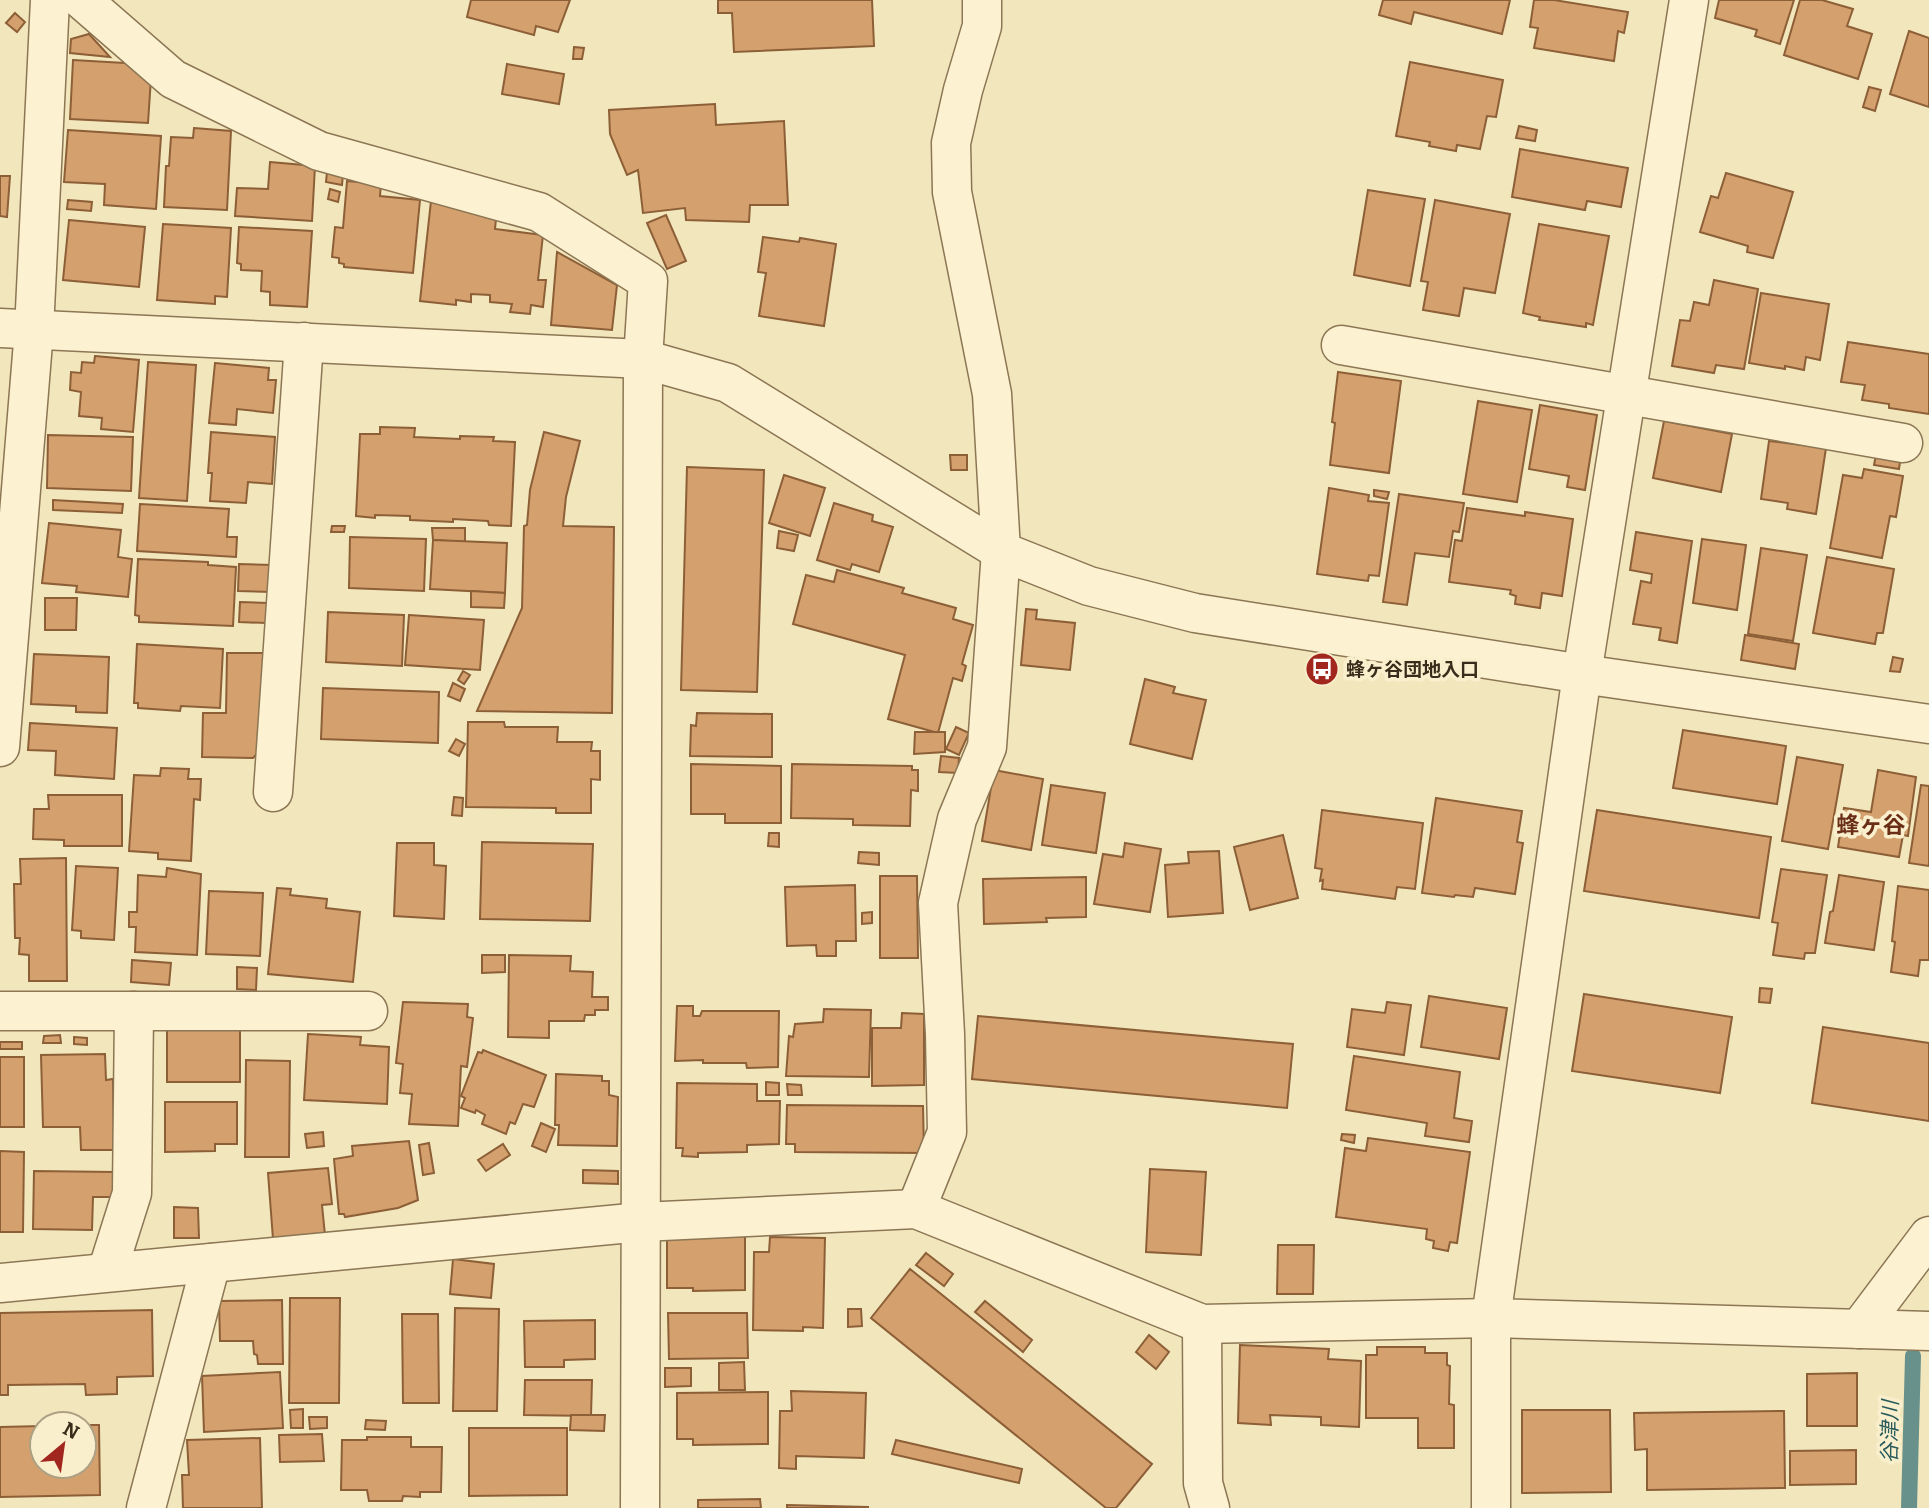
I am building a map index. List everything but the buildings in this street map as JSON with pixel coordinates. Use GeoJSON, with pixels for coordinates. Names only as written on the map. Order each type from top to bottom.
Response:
{"type":"FeatureCollection","features":[{"type":"Feature","properties":{"kind":"street"},"geometry":{"type":"LineString","coordinates":[[0,747],[17,329],[50,0]]}},
{"type":"Feature","properties":{"kind":"street"},"geometry":{"type":"LineString","coordinates":[[82,0],[173,79],[319,151],[539,212],[649,281],[643,359],[640,1508]]}},
{"type":"Feature","properties":{"kind":"street"},"geometry":{"type":"LineString","coordinates":[[916,1209],[947,1132],[946,1034],[938,904],[957,820],[987,747],[1001,551],[992,394],[952,192],[951,143],[962,90],[982,26],[982,0]]}},
{"type":"Feature","properties":{"kind":"street"},"geometry":{"type":"LineString","coordinates":[[1491,1508],[1491,1318],[1582,674],[1689,0]]}},
{"type":"Feature","properties":{"kind":"street"},"geometry":{"type":"LineString","coordinates":[[17,329],[643,359],[728,383],[1001,551],[1089,586],[1195,613],[1582,674],[1929,724]]}},
{"type":"Feature","properties":{"kind":"street"},"geometry":{"type":"LineString","coordinates":[[273,792],[304,342]]}},
{"type":"Feature","properties":{"kind":"street"},"geometry":{"type":"LineString","coordinates":[[1341,345],[1903,443]]}},
{"type":"Feature","properties":{"kind":"street"},"geometry":{"type":"LineString","coordinates":[[107,1272],[132,1193],[134,1011]]}},
{"type":"Feature","properties":{"kind":"street"},"geometry":{"type":"LineString","coordinates":[[0,1012],[368,1012]]}},
{"type":"Feature","properties":{"kind":"street"},"geometry":{"type":"LineString","coordinates":[[0,1283],[641,1222],[916,1209],[1202,1324],[1491,1318],[1929,1331]]}},
{"type":"Feature","properties":{"kind":"street"},"geometry":{"type":"LineString","coordinates":[[1859,1329],[1929,1237]]}},
{"type":"Feature","properties":{"kind":"street"},"geometry":{"type":"LineString","coordinates":[[146,1508],[211,1263]]}},
{"type":"Feature","properties":{"kind":"street"},"geometry":{"type":"LineString","coordinates":[[1202,1324],[1203,1483],[1210,1508]]}},
{"type":"Feature","properties":{"kind":"waterway","name":"谷津川"},"geometry":{"type":"LineString","coordinates":[[1909,1508],[1913,1356]]}},
{"type":"Feature","properties":{"kind":"place","name":"蜂ヶ谷団地入口"},"geometry":{"type":"Point","coordinates":[1322,669]}},
{"type":"Feature","properties":{"kind":"district","name":"蜂ヶ谷"},"geometry":{"type":"Point","coordinates":[1871,825]}}]}
